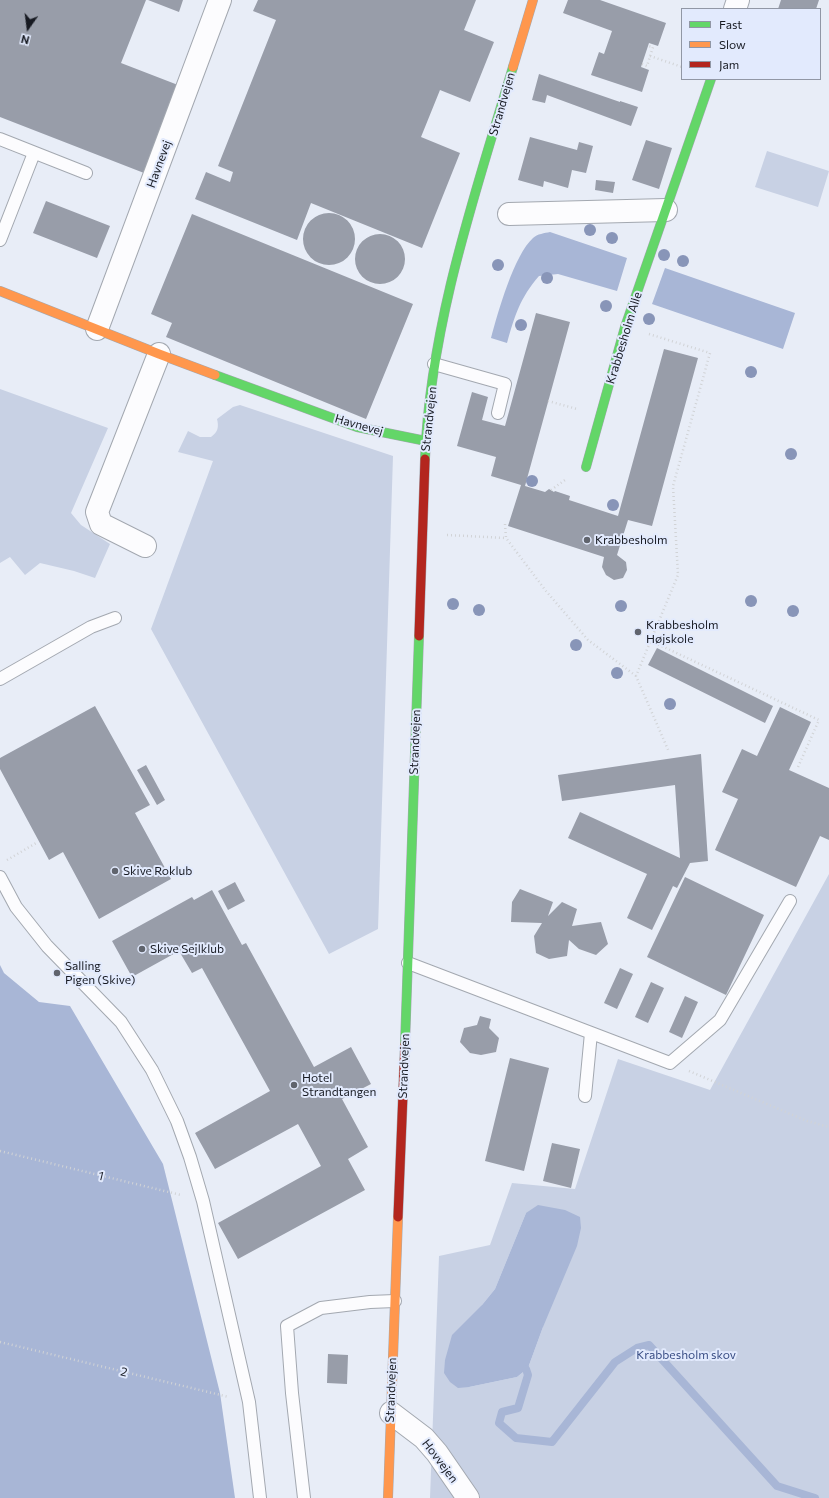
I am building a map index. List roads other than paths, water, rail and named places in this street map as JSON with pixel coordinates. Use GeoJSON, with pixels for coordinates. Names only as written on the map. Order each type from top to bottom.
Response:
{"type":"FeatureCollection","features":[{"type":"Feature","properties":{"kind":"street","name":"Havnevej"},"geometry":{"type":"LineString","coordinates":[[97,329],[220,0]]}},
{"type":"Feature","properties":{"kind":"street","name":"Strandvejen"},"geometry":{"type":"LineString","coordinates":[[388,1498],[426,441],[434,364],[448,298],[470,214],[533,0]]}},
{"type":"Feature","properties":{"kind":"street","name":"Krabbesholm Alle"},"geometry":{"type":"LineString","coordinates":[[586,467],[626,327],[711,80]]}},
{"type":"Feature","properties":{"kind":"street"},"geometry":{"type":"LineString","coordinates":[[509,214],[666,210]]}},
{"type":"Feature","properties":{"kind":"street","name":"Havnevej"},"geometry":{"type":"LineString","coordinates":[[0,291],[158,354],[357,427],[426,441]]}},
{"type":"Feature","properties":{"kind":"street"},"geometry":{"type":"LineString","coordinates":[[144,546],[101,524],[98,512],[158,354]]}},
{"type":"Feature","properties":{"kind":"street","name":"Hovvejen"},"geometry":{"type":"LineString","coordinates":[[391,1413],[424,1438],[437,1453],[468,1498]]}},
{"type":"Feature","properties":{"kind":"lane"},"geometry":{"type":"LineString","coordinates":[[0,139],[86,173]]}},
{"type":"Feature","properties":{"kind":"lane"},"geometry":{"type":"LineString","coordinates":[[0,240],[34,153]]}},
{"type":"Feature","properties":{"kind":"lane"},"geometry":{"type":"LineString","coordinates":[[434,364],[505,384],[498,413]]}},
{"type":"Feature","properties":{"kind":"lane"},"geometry":{"type":"LineString","coordinates":[[0,679],[91,627],[115,618]]}},
{"type":"Feature","properties":{"kind":"lane"},"geometry":{"type":"LineString","coordinates":[[0,877],[16,907],[47,946],[121,1022],[152,1070],[178,1122],[203,1201],[249,1402],[260,1498]]}},
{"type":"Feature","properties":{"kind":"lane"},"geometry":{"type":"LineString","coordinates":[[408,963],[670,1063],[720,1020],[790,901]]}},
{"type":"Feature","properties":{"kind":"lane"},"geometry":{"type":"LineString","coordinates":[[585,1096],[591,1033]]}},
{"type":"Feature","properties":{"kind":"lane"},"geometry":{"type":"LineString","coordinates":[[304,1498],[292,1393],[287,1326],[321,1308],[370,1302],[395,1301]]}},
{"type":"Feature","properties":{"kind":"water"},"geometry":{"type":"Polygon","coordinates":[[[550,232],[627,258],[617,291],[558,274],[539,276],[532,284],[519,307],[507,343],[491,338],[513,270],[519,257],[533,238],[550,232]]]}},
{"type":"Feature","properties":{"kind":"water"},"geometry":{"type":"Polygon","coordinates":[[[665,268],[795,313],[783,349],[652,304],[665,268]]]}},
{"type":"Feature","properties":{"kind":"water"},"geometry":{"type":"Polygon","coordinates":[[[0,965],[4,973],[39,1002],[70,1006],[163,1164],[220,1393],[235,1498],[0,1498],[0,965]]]}},
{"type":"Feature","properties":{"kind":"water"},"geometry":{"type":"Polygon","coordinates":[[[538,1205],[565,1210],[580,1217],[581,1228],[577,1246],[543,1327],[528,1368],[517,1377],[458,1388],[450,1382],[444,1373],[445,1360],[452,1335],[482,1305],[495,1289],[526,1213],[538,1205]]]}},
{"type":"Feature","properties":{"kind":"waterway"},"geometry":{"type":"LineString","coordinates":[[526,1369],[528,1375],[518,1408],[502,1412],[499,1423],[516,1438],[552,1442],[615,1362],[637,1348],[649,1345],[777,1486],[815,1498]]}},
{"type":"Feature","properties":{"kind":"place","name":"Krabbesholm"},"geometry":{"type":"Point","coordinates":[587,540]}},
{"type":"Feature","properties":{"kind":"place","name":"Krabbesholm Højskole"},"geometry":{"type":"Point","coordinates":[638,632]}},
{"type":"Feature","properties":{"kind":"place","name":"Skive Roklub"},"geometry":{"type":"Point","coordinates":[115,871]}},
{"type":"Feature","properties":{"kind":"place","name":"Skive Sejlklub"},"geometry":{"type":"Point","coordinates":[142,949]}},
{"type":"Feature","properties":{"kind":"place","name":"Salling Pigen (Skive)"},"geometry":{"type":"Point","coordinates":[57,973]}},
{"type":"Feature","properties":{"kind":"place","name":"Hotel Strandtangen"},"geometry":{"type":"Point","coordinates":[294,1085]}},
{"type":"Feature","properties":{"kind":"park label","name":"Krabbesholm skov"},"geometry":{"type":"Point","coordinates":[686,1355]}}]}
